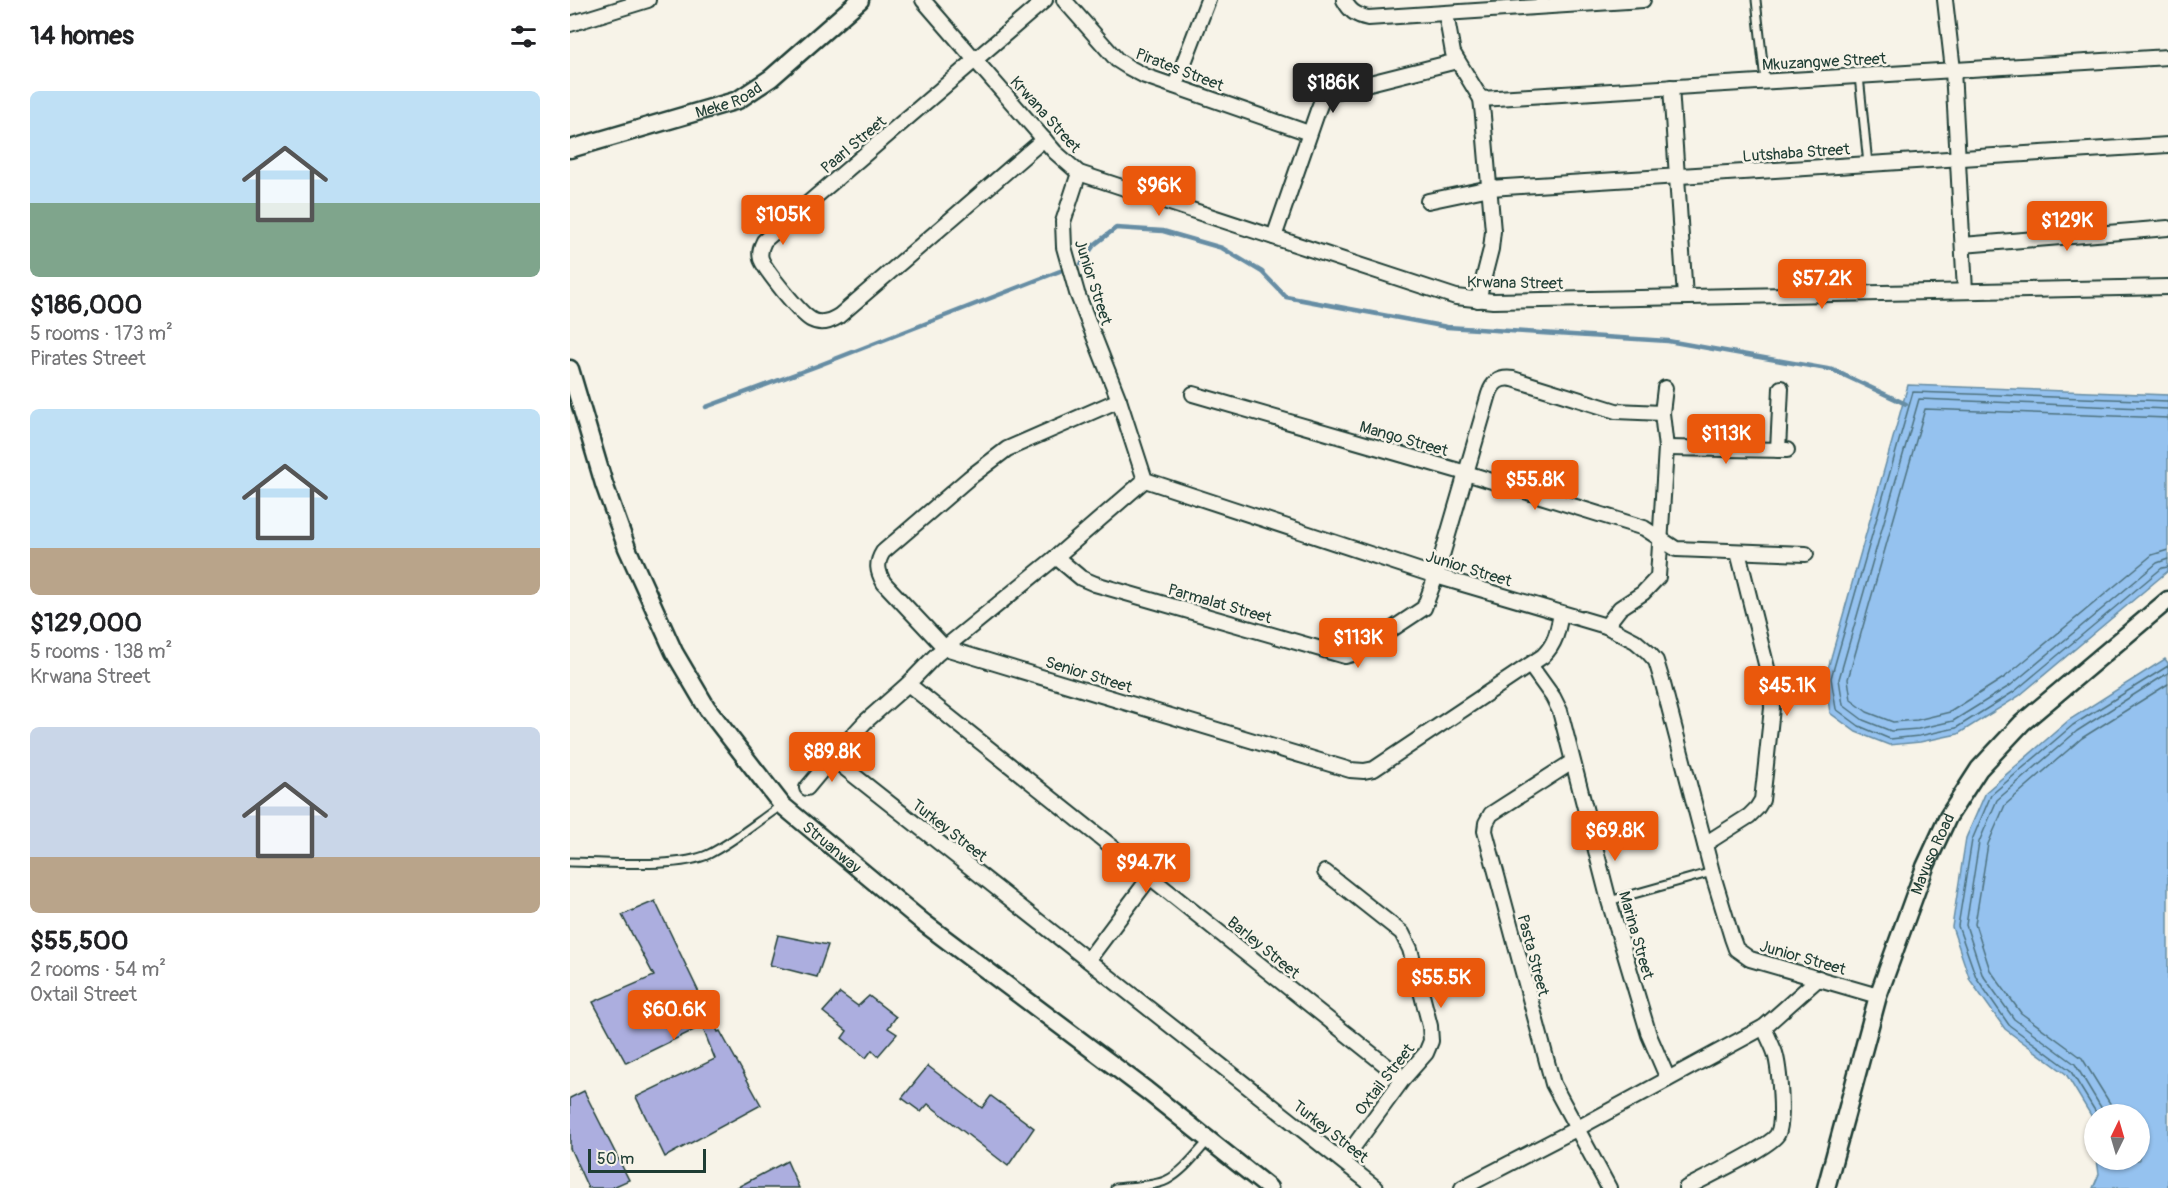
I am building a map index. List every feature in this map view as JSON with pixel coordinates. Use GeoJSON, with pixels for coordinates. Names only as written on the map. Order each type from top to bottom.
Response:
{"type":"FeatureCollection","features":[{"type":"Feature","properties":{"kind":"street","name":"Meke Road"},"geometry":{"type":"LineString","coordinates":[[570,149],[738,100],[771,78],[860,0]]}},
{"type":"Feature","properties":{"kind":"street","name":"Krwana Street"},"geometry":{"type":"LineString","coordinates":[[923,0],[1054,152],[1079,173],[1456,297],[1478,300],[2168,287]]}},
{"type":"Feature","properties":{"kind":"street","name":"Paarl Street"},"geometry":{"type":"LineString","coordinates":[[1044,140],[831,321],[814,321],[805,315],[767,270],[760,258],[760,250],[764,241],[977,61],[1045,0]]}},
{"type":"Feature","properties":{"kind":"street","name":"Pirates Street"},"geometry":{"type":"LineString","coordinates":[[1064,0],[1117,60],[1128,68],[1309,134]]}},
{"type":"Feature","properties":{"kind":"street"},"geometry":{"type":"LineString","coordinates":[[1175,86],[1208,0]]}},
{"type":"Feature","properties":{"kind":"street"},"geometry":{"type":"LineString","coordinates":[[1344,0],[1348,8],[1356,15],[1368,18],[1643,0]]}},
{"type":"Feature","properties":{"kind":"street"},"geometry":{"type":"LineString","coordinates":[[1945,0],[1953,70],[1965,291]]}},
{"type":"Feature","properties":{"kind":"street"},"geometry":{"type":"LineString","coordinates":[[570,24],[644,1]]}},
{"type":"Feature","properties":{"kind":"street"},"geometry":{"type":"LineString","coordinates":[[1446,14],[1453,53],[1481,99],[1490,188],[1492,240],[1478,300]]}},
{"type":"Feature","properties":{"kind":"street","name":"Mkuzangwe Street"},"geometry":{"type":"LineString","coordinates":[[1481,99],[2168,57]]}},
{"type":"Feature","properties":{"kind":"street"},"geometry":{"type":"LineString","coordinates":[[1274,237],[1309,134],[1322,100],[1328,94],[1457,61]]}},
{"type":"Feature","properties":{"kind":"street"},"geometry":{"type":"LineString","coordinates":[[1671,87],[1685,297]]}},
{"type":"Feature","properties":{"kind":"street","name":"Lutshaba Street"},"geometry":{"type":"LineString","coordinates":[[1428,201],[1490,188],[2168,145]]}},
{"type":"Feature","properties":{"kind":"street","name":"Junior Street"},"geometry":{"type":"LineString","coordinates":[[1079,173],[1063,222],[1064,247],[1077,293],[1119,400],[1145,480],[1436,576],[1606,626],[1635,641],[1656,661],[1712,872],[1736,948],[1750,959],[1878,996]]}},
{"type":"Feature","properties":{"kind":"street"},"geometry":{"type":"LineString","coordinates":[[1963,245],[2168,228]]}},
{"type":"Feature","properties":{"kind":"street","name":"Struanway"},"geometry":{"type":"LineString","coordinates":[[570,369],[604,483],[627,548],[674,652],[707,708],[782,805],[924,923],[1137,1083],[1269,1188]]}},
{"type":"Feature","properties":{"kind":"street","name":"Parmalat Street"},"geometry":{"type":"LineString","coordinates":[[1056,557],[1076,574],[1095,584],[1345,656],[1356,653],[1420,612],[1428,601],[1492,385],[1498,380],[1513,378],[1616,411],[1662,412]]}},
{"type":"Feature","properties":{"kind":"street"},"geometry":{"type":"LineString","coordinates":[[1606,626],[1620,608],[1652,585],[1658,576],[1666,448],[1662,412],[1665,388]]}},
{"type":"Feature","properties":{"kind":"street"},"geometry":{"type":"LineString","coordinates":[[1666,448],[1782,450],[1781,388]]}},
{"type":"Feature","properties":{"kind":"street","name":"Mango Street"},"geometry":{"type":"LineString","coordinates":[[1193,394],[1466,473],[1644,528],[1676,549],[1806,554]]}},
{"type":"Feature","properties":{"kind":"street"},"geometry":{"type":"LineString","coordinates":[[945,648],[884,583],[879,575],[878,564],[883,552],[969,478],[1007,449],[1119,400]]}},
{"type":"Feature","properties":{"kind":"street"},"geometry":{"type":"LineString","coordinates":[[807,788],[871,716],[945,648],[1145,480]]}},
{"type":"Feature","properties":{"kind":"street"},"geometry":{"type":"LineString","coordinates":[[1705,844],[1749,816],[1757,808],[1762,800],[1765,774],[1772,708],[1771,684],[1738,552]]}},
{"type":"Feature","properties":{"kind":"street","name":"Mavuso Road"},"geometry":{"type":"LineString","coordinates":[[1826,1188],[1878,996],[1925,867],[1948,817],[1979,770],[2022,723],[2168,600]]}},
{"type":"Feature","properties":{"kind":"street","name":"Senior Street"},"geometry":{"type":"LineString","coordinates":[[945,648],[1350,770],[1364,771],[1374,769],[1530,666],[1551,648],[1558,633],[1561,613]]}},
{"type":"Feature","properties":{"kind":"street","name":"Marina Street"},"geometry":{"type":"LineString","coordinates":[[1530,666],[1560,711],[1609,901],[1649,1035],[1668,1079]]}},
{"type":"Feature","properties":{"kind":"street","name":"Barley Street"},"geometry":{"type":"LineString","coordinates":[[908,684],[1403,1079]]}},
{"type":"Feature","properties":{"kind":"street","name":"Turkey Street"},"geometry":{"type":"LineString","coordinates":[[832,758],[1376,1188]]}},
{"type":"Feature","properties":{"kind":"street","name":"Pasta Street"},"geometry":{"type":"LineString","coordinates":[[1572,762],[1491,814],[1485,831],[1551,1077],[1609,1188]]}},
{"type":"Feature","properties":{"kind":"street","name":"Oxtail Street"},"geometry":{"type":"LineString","coordinates":[[1325,872],[1395,926],[1407,940],[1430,1026],[1431,1041],[1426,1053],[1403,1079],[1342,1161]]}},
{"type":"Feature","properties":{"kind":"street"},"geometry":{"type":"LineString","coordinates":[[1088,960],[1150,877]]}},
{"type":"Feature","properties":{"kind":"street"},"geometry":{"type":"LineString","coordinates":[[1462,1188],[1764,1027],[1819,978]]}},
{"type":"Feature","properties":{"kind":"street"},"geometry":{"type":"LineString","coordinates":[[1686,1188],[1762,1147],[1777,1136],[1780,1130],[1782,1115],[1776,1055],[1764,1027]]}},
{"type":"Feature","properties":{"kind":"lane"},"geometry":{"type":"LineString","coordinates":[[1756,0],[1765,81]]}},
{"type":"Feature","properties":{"kind":"lane"},"geometry":{"type":"LineString","coordinates":[[1859,76],[1868,164]]}},
{"type":"Feature","properties":{"kind":"lane"},"geometry":{"type":"LineString","coordinates":[[570,862],[673,863],[707,855],[782,805]]}},
{"type":"Feature","properties":{"kind":"lane"},"geometry":{"type":"LineString","coordinates":[[1609,901],[1712,872]]}},
{"type":"Feature","properties":{"kind":"lane"},"geometry":{"type":"LineString","coordinates":[[1115,1188],[1156,1186],[1168,1180],[1209,1140]]}},
{"type":"Feature","properties":{"kind":"water"},"geometry":{"type":"Polygon","coordinates":[[[1908,385],[2168,395],[2168,571],[2019,696],[1958,734],[1920,742],[1889,745],[1856,732],[1830,713],[1825,679],[1908,385]]]}},
{"type":"Feature","properties":{"kind":"water"},"geometry":{"type":"Polygon","coordinates":[[[2165,659],[2168,663],[2168,1188],[2093,1188],[2098,1170],[2150,1170],[2150,1104],[2084,1104],[2066,1074],[2005,1029],[1970,980],[1952,927],[1966,838],[1986,792],[2069,720],[2165,659]]]}},
{"type":"Feature","properties":{"kind":"building"},"geometry":{"type":"Polygon","coordinates":[[[655,901],[718,1032],[720,1031],[761,1105],[665,1157],[636,1097],[715,1059],[702,1026],[626,1063],[593,1002],[654,976],[622,915],[655,901]]]}},
{"type":"Feature","properties":{"kind":"building"},"geometry":{"type":"Polygon","coordinates":[[[778,935],[828,945],[817,977],[770,965],[778,935]]]}},
{"type":"Feature","properties":{"kind":"building"},"geometry":{"type":"Polygon","coordinates":[[[840,993],[858,1006],[869,996],[896,1017],[888,1028],[897,1034],[878,1056],[872,1050],[866,1058],[842,1038],[847,1031],[823,1012],[840,993]]]}},
{"type":"Feature","properties":{"kind":"building"},"geometry":{"type":"Polygon","coordinates":[[[928,1066],[982,1108],[991,1096],[1034,1128],[1008,1166],[928,1104],[921,1112],[902,1098],[928,1066]]]}},
{"type":"Feature","properties":{"kind":"building"},"geometry":{"type":"Polygon","coordinates":[[[584,1091],[629,1180],[611,1188],[588,1188],[570,1148],[570,1098],[584,1091]]]}},
{"type":"Feature","properties":{"kind":"building"},"geometry":{"type":"Polygon","coordinates":[[[787,1161],[799,1188],[736,1188],[787,1161]]]}},
{"type":"Feature","properties":{"kind":"waterway"},"geometry":{"type":"LineString","coordinates":[[1081,264],[1094,245],[1116,228],[1163,231],[1222,248],[1262,272],[1286,297],[1447,327],[1668,341],[1833,370],[1906,404]]}},
{"type":"Feature","properties":{"kind":"waterway"},"geometry":{"type":"LineString","coordinates":[[706,407],[1060,271]]}}]}
